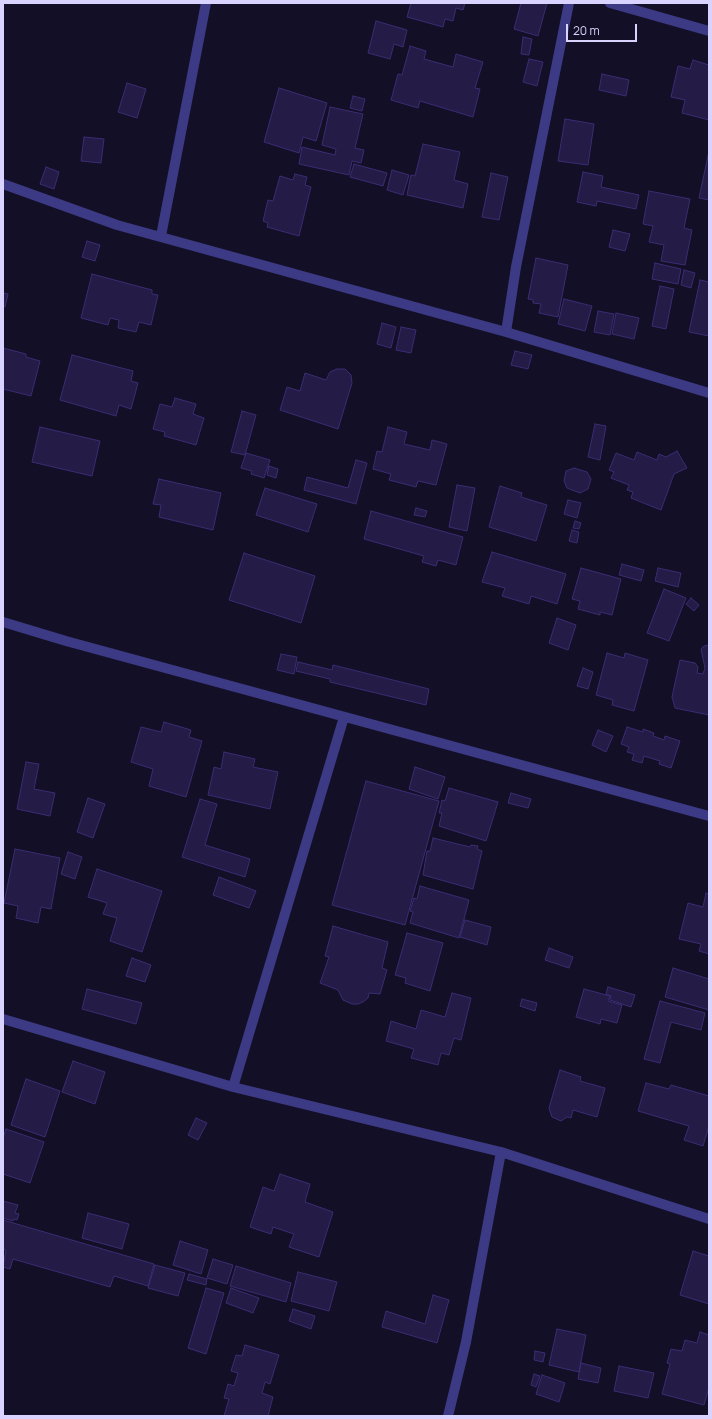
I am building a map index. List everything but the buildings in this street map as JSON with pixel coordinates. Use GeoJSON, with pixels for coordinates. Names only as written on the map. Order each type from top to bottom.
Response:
{"type":"FeatureCollection","features":[{"type":"Feature","properties":{"kind":"street"},"geometry":{"type":"LineString","coordinates":[[160,236],[206,3]]}},
{"type":"Feature","properties":{"kind":"street"},"geometry":{"type":"LineString","coordinates":[[506,332],[516,267],[569,3]]}},
{"type":"Feature","properties":{"kind":"street"},"geometry":{"type":"LineString","coordinates":[[610,3],[709,31]]}},
{"type":"Feature","properties":{"kind":"street"},"geometry":{"type":"LineString","coordinates":[[3,184],[117,225],[506,332],[709,393]]}},
{"type":"Feature","properties":{"kind":"street"},"geometry":{"type":"LineString","coordinates":[[3,622],[66,641],[709,816]]}},
{"type":"Feature","properties":{"kind":"street"},"geometry":{"type":"LineString","coordinates":[[233,1087],[344,717]]}},
{"type":"Feature","properties":{"kind":"street"},"geometry":{"type":"LineString","coordinates":[[3,1018],[233,1087],[501,1152],[709,1219]]}},
{"type":"Feature","properties":{"kind":"street"},"geometry":{"type":"LineString","coordinates":[[448,1416],[466,1342],[501,1152]]}}]}
